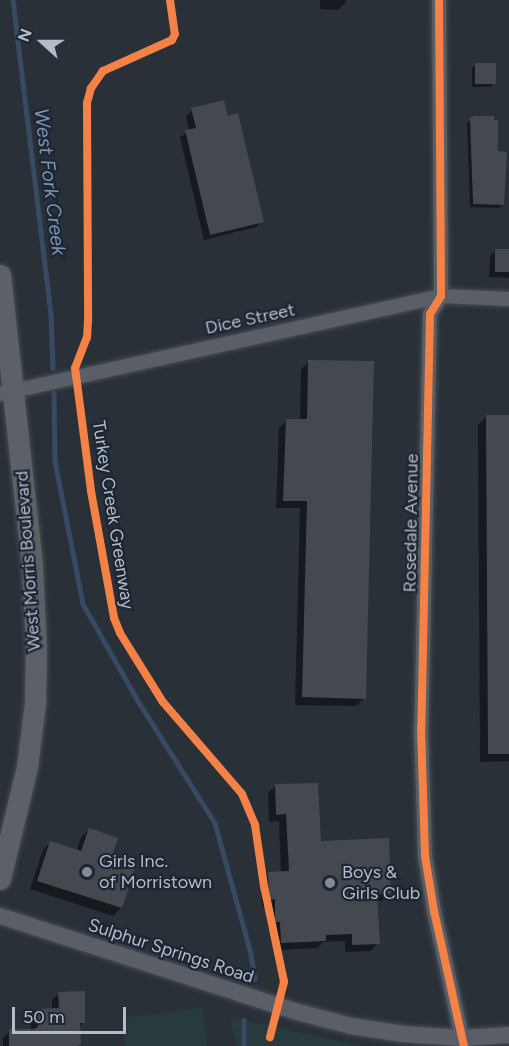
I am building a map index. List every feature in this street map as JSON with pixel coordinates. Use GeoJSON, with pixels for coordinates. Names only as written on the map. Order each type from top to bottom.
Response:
{"type":"FeatureCollection","features":[{"type":"Feature","properties":{"kind":"main road","name":"West Morris Boulevard"},"geometry":{"type":"LineString","coordinates":[[0,275],[6,392],[35,608],[35,703],[27,767],[0,879]]}},
{"type":"Feature","properties":{"kind":"street","name":"Rosedale Avenue"},"geometry":{"type":"LineString","coordinates":[[439,0],[441,296],[430,314],[421,728],[425,856],[434,911],[463,1042]]}},
{"type":"Feature","properties":{"kind":"street","name":"Dice Street"},"geometry":{"type":"LineString","coordinates":[[6,392],[441,296],[509,299]]}},
{"type":"Feature","properties":{"kind":"street","name":"Sulphur Springs Road"},"geometry":{"type":"LineString","coordinates":[[0,916],[339,1023],[463,1042],[509,1035]]}},
{"type":"Feature","properties":{"kind":"green space"},"geometry":{"type":"Polygon","coordinates":[[[203,1008],[207,1046],[125,1046],[122,1018],[203,1008]]]}},
{"type":"Feature","properties":{"kind":"green space"},"geometry":{"type":"Polygon","coordinates":[[[230,1017],[260,1024],[362,1046],[237,1046],[230,1017]]]}},
{"type":"Feature","properties":{"kind":"building"},"geometry":{"type":"Polygon","coordinates":[[[475,63],[496,63],[496,84],[475,84],[475,63]]]}},
{"type":"Feature","properties":{"kind":"building"},"geometry":{"type":"Polygon","coordinates":[[[224,100],[228,116],[238,113],[264,222],[210,235],[185,130],[196,128],[191,108],[224,100]]]}},
{"type":"Feature","properties":{"kind":"building"},"geometry":{"type":"Polygon","coordinates":[[[494,116],[494,120],[498,120],[498,151],[507,152],[504,205],[473,204],[470,118],[494,116]]]}},
{"type":"Feature","properties":{"kind":"building"},"geometry":{"type":"Polygon","coordinates":[[[495,249],[509,249],[509,272],[495,272],[495,249]]]}},
{"type":"Feature","properties":{"kind":"building"},"geometry":{"type":"Polygon","coordinates":[[[308,360],[374,361],[366,699],[302,697],[307,501],[283,501],[286,419],[307,419],[308,360]]]}},
{"type":"Feature","properties":{"kind":"building"},"geometry":{"type":"Polygon","coordinates":[[[486,415],[509,415],[509,754],[488,754],[486,415]]]}},
{"type":"Feature","properties":{"kind":"building","name":"Boys & Girls Club"},"geometry":{"type":"Polygon","coordinates":[[[318,783],[321,841],[389,838],[391,894],[377,894],[380,944],[352,945],[352,934],[326,935],[326,941],[281,943],[280,922],[275,922],[275,899],[269,900],[268,872],[289,871],[286,814],[276,815],[275,784],[318,783]]]}},
{"type":"Feature","properties":{"kind":"building","name":"Girls Inc. of Morristown"},"geometry":{"type":"Polygon","coordinates":[[[89,828],[118,838],[112,856],[136,864],[122,908],[37,881],[50,841],[81,851],[89,828]]]}},
{"type":"Feature","properties":{"kind":"building"},"geometry":{"type":"Polygon","coordinates":[[[85,991],[85,1023],[80,1023],[81,1044],[77,1046],[9,1046],[9,1029],[35,1029],[38,1026],[37,1009],[59,1008],[58,992],[85,991]]]}},
{"type":"Feature","properties":{"kind":"waterway","name":"West Fork Creek"},"geometry":{"type":"LineString","coordinates":[[13,0],[51,313],[53,368]]}},
{"type":"Feature","properties":{"kind":"waterway","name":"West Fork Creek"},"geometry":{"type":"LineString","coordinates":[[54,393],[55,461],[83,604],[138,701],[215,823],[251,954],[255,979]]}},
{"type":"Feature","properties":{"kind":"waterway","name":"West Fork Creek"},"geometry":{"type":"LineString","coordinates":[[244,1020],[244,1046]]}},
{"type":"Feature","properties":{"kind":"cycle path","name":"Turkey Creek Greenway"},"geometry":{"type":"LineString","coordinates":[[170,0],[175,34],[172,40],[103,71],[91,88],[87,103],[88,320],[87,337],[75,368],[91,491],[114,618],[120,633],[163,702],[242,794],[255,825],[264,886],[284,982],[270,1037]]}},
{"type":"Feature","properties":{"kind":"cycle path"},"geometry":{"type":"LineString","coordinates":[[439,0],[441,296],[430,314],[421,728],[425,856],[434,911],[464,1046]]}},
{"type":"Feature","properties":{"kind":"place","name":"Girls Inc. of Morristown"},"geometry":{"type":"Point","coordinates":[87,872]}},
{"type":"Feature","properties":{"kind":"place","name":"Boys & Girls Club"},"geometry":{"type":"Point","coordinates":[330,883]}}]}
